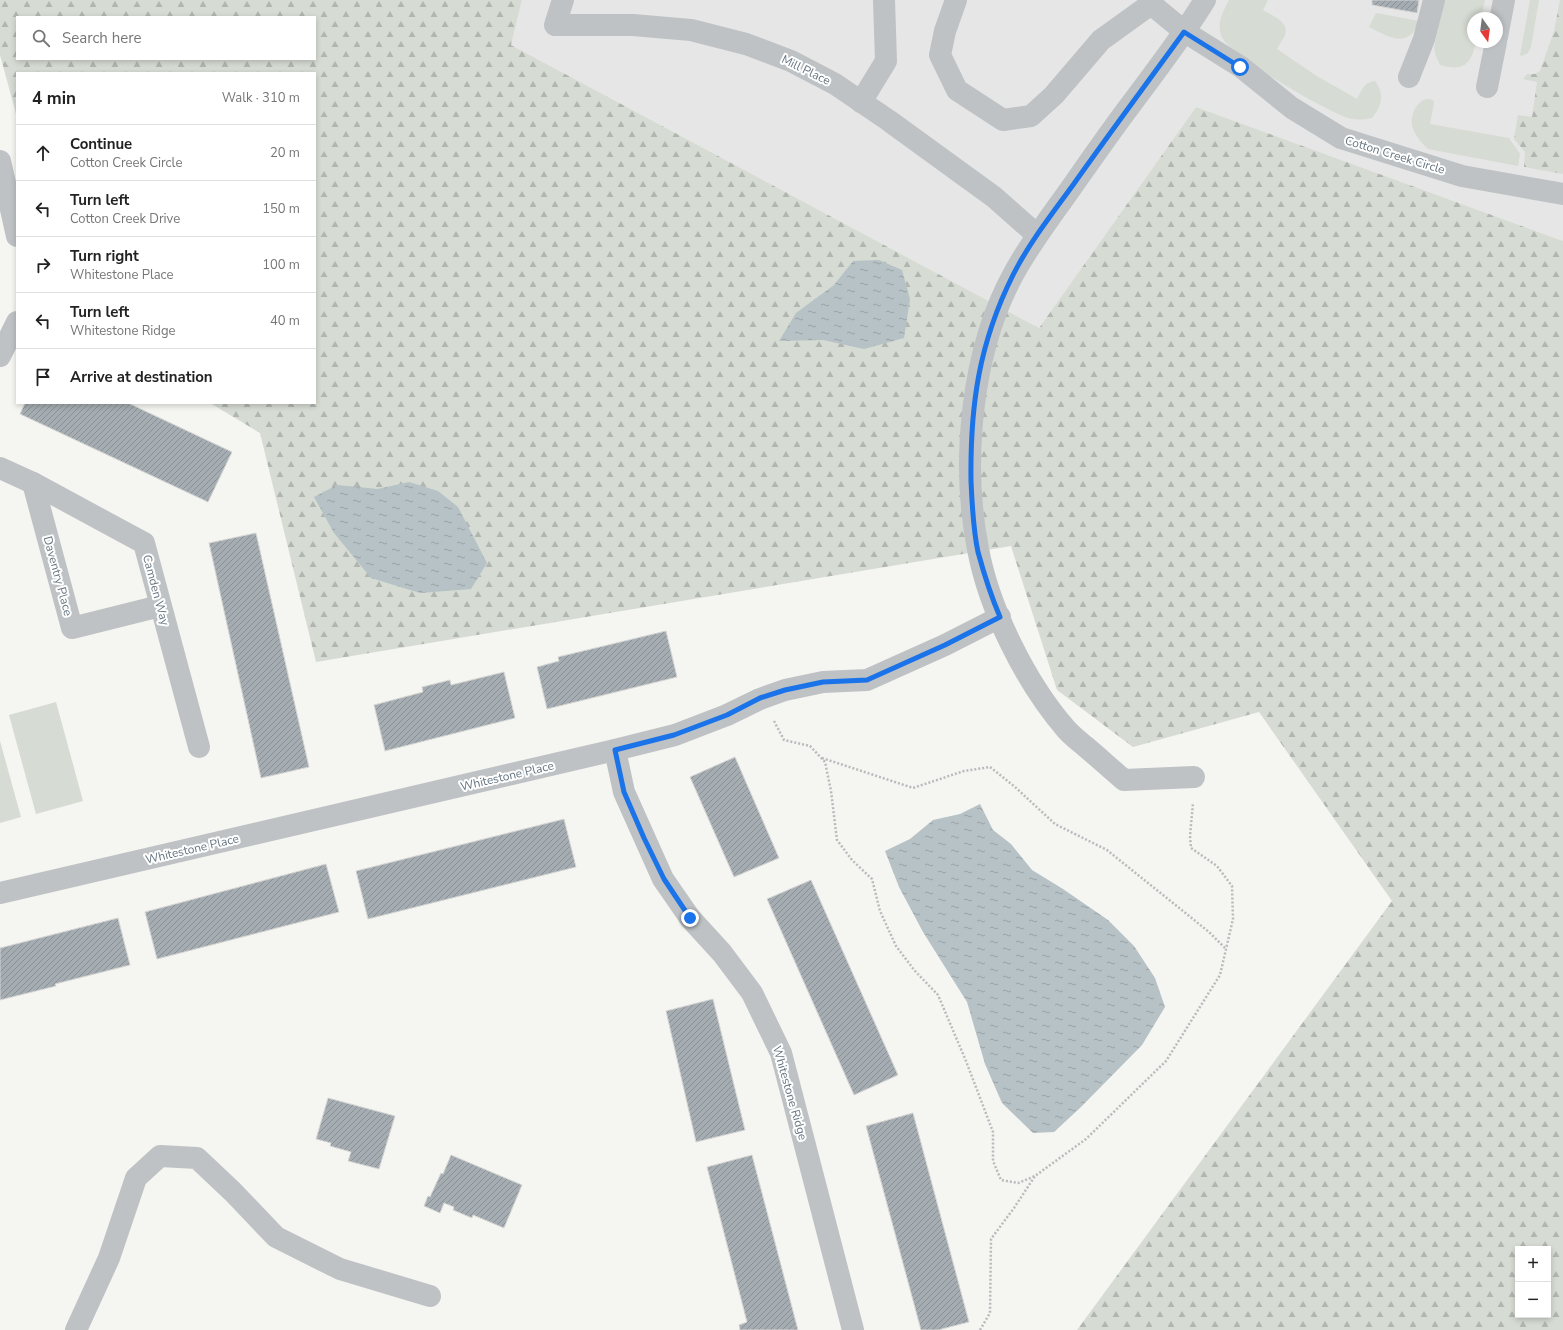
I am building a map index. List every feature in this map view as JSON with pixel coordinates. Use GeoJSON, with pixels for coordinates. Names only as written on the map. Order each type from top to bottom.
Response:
{"type":"FeatureCollection","features":[{"type":"Feature","properties":{"kind":"street","name":"Mill Place"},"geometry":{"type":"LineString","coordinates":[[564,0],[555,25],[633,25],[691,30],[746,44],[791,61],[835,84],[861,102],[994,197],[1037,235]]}},
{"type":"Feature","properties":{"kind":"street"},"geometry":{"type":"LineString","coordinates":[[861,102],[886,61],[884,0]]}},
{"type":"Feature","properties":{"kind":"street"},"geometry":{"type":"LineString","coordinates":[[956,0],[945,31],[940,55],[957,90],[1003,120],[1032,116],[1054,95],[1101,40],[1151,2]]}},
{"type":"Feature","properties":{"kind":"street"},"geometry":{"type":"LineString","coordinates":[[1194,777],[1124,780],[1067,730],[1044,699],[1019,660],[988,587],[978,550],[972,510],[972,425],[976,385],[985,343],[1013,274],[1037,235],[1184,32],[1205,0]]}},
{"type":"Feature","properties":{"kind":"street"},"geometry":{"type":"LineString","coordinates":[[1409,76],[1424,39],[1434,0]]}},
{"type":"Feature","properties":{"kind":"street"},"geometry":{"type":"LineString","coordinates":[[1502,12],[1504,0]]}},
{"type":"Feature","properties":{"kind":"street","name":"Cotton Creek Circle"},"geometry":{"type":"LineString","coordinates":[[1151,2],[1184,32],[1240,67],[1292,108],[1341,138],[1462,176],[1563,194]]}},
{"type":"Feature","properties":{"kind":"street"},"geometry":{"type":"LineString","coordinates":[[1487,87],[1495,48]]}},
{"type":"Feature","properties":{"kind":"street"},"geometry":{"type":"LineString","coordinates":[[0,161],[16,232]]}},
{"type":"Feature","properties":{"kind":"street"},"geometry":{"type":"LineString","coordinates":[[0,356],[16,324]]}},
{"type":"Feature","properties":{"kind":"street","name":"Camden Way"},"geometry":{"type":"LineString","coordinates":[[0,468],[33,483],[144,543],[199,747]]}},
{"type":"Feature","properties":{"kind":"street","name":"Daventry Place"},"geometry":{"type":"LineString","coordinates":[[33,483],[72,628],[160,606]]}},
{"type":"Feature","properties":{"kind":"street","name":"Whitestone Place"},"geometry":{"type":"LineString","coordinates":[[0,893],[674,735],[727,715],[760,698],[785,690],[823,682],[867,680],[945,645],[1000,617]]}},
{"type":"Feature","properties":{"kind":"street","name":"Whitestone Ridge"},"geometry":{"type":"LineString","coordinates":[[615,750],[624,792],[664,879],[690,918],[722,953],[752,993],[781,1053],[853,1330]]}},
{"type":"Feature","properties":{"kind":"street"},"geometry":{"type":"LineString","coordinates":[[76,1330],[109,1258],[136,1178],[160,1156],[197,1158],[233,1192],[276,1237],[340,1269],[430,1296]]}},
{"type":"Feature","properties":{"kind":"path"},"geometry":{"type":"LineString","coordinates":[[760,698],[784,740],[810,746],[825,762],[831,791],[837,840],[852,860],[872,879],[880,911],[896,946],[915,971],[938,995],[966,1061],[993,1132],[994,1161],[1001,1180],[1018,1183],[1036,1176],[1086,1139],[1166,1061],[1220,974],[1233,919],[1232,886],[1217,866],[1191,848],[1190,836],[1194,777]]}},
{"type":"Feature","properties":{"kind":"path"},"geometry":{"type":"LineString","coordinates":[[821,758],[913,788],[964,771],[990,767],[1015,787],[1055,824],[1107,850],[1209,932],[1226,949]]}},
{"type":"Feature","properties":{"kind":"path"},"geometry":{"type":"LineString","coordinates":[[980,1330],[990,1313],[991,1239],[1036,1176]]}},
{"type":"Feature","properties":{"kind":"shaded area"},"geometry":{"type":"Polygon","coordinates":[[[522,0],[1563,0],[1563,241],[1196,107],[1039,328],[511,45],[522,0]]]}},
{"type":"Feature","properties":{"kind":"green space"},"geometry":{"type":"Polygon","coordinates":[[[0,0],[522,0],[511,45],[1039,328],[1196,107],[1563,241],[1563,1330],[1077,1330],[1392,901],[1259,712],[1133,747],[1057,690],[1011,546],[316,662],[260,433],[212,404],[316,404],[316,72],[16,72],[16,113],[0,55],[0,0]]]}},
{"type":"Feature","properties":{"kind":"green space"},"geometry":{"type":"Polygon","coordinates":[[[1229,0],[1268,0],[1263,10],[1279,20],[1285,26],[1286,30],[1285,35],[1277,49],[1315,75],[1357,99],[1368,83],[1375,81],[1380,91],[1381,100],[1378,109],[1372,118],[1354,119],[1336,113],[1278,81],[1240,55],[1227,44],[1221,35],[1220,30],[1221,17],[1229,0]]]}},
{"type":"Feature","properties":{"kind":"green space"},"geometry":{"type":"Polygon","coordinates":[[[1443,0],[1485,0],[1482,12],[1467,12],[1467,48],[1474,48],[1469,61],[1461,67],[1448,67],[1440,65],[1434,48],[1443,0]]]}},
{"type":"Feature","properties":{"kind":"green space"},"geometry":{"type":"Polygon","coordinates":[[[1530,0],[1539,0],[1531,47],[1528,53],[1522,56],[1520,55],[1530,0]]]}},
{"type":"Feature","properties":{"kind":"green space"},"geometry":{"type":"Polygon","coordinates":[[[1560,0],[1563,0],[1563,174],[1524,167],[1525,152],[1514,139],[1518,115],[1532,117],[1537,82],[1523,79],[1527,74],[1535,74],[1540,71],[1554,31],[1560,0]]]}},
{"type":"Feature","properties":{"kind":"green space"},"geometry":{"type":"Polygon","coordinates":[[[1376,13],[1419,21],[1419,23],[1409,36],[1403,38],[1390,37],[1369,27],[1376,13]]]}},
{"type":"Feature","properties":{"kind":"green space"},"geometry":{"type":"Polygon","coordinates":[[[1423,100],[1433,100],[1434,103],[1430,124],[1509,138],[1520,154],[1518,166],[1428,149],[1417,137],[1412,124],[1414,110],[1423,100]]]}},
{"type":"Feature","properties":{"kind":"green space"},"geometry":{"type":"Polygon","coordinates":[[[56,702],[83,801],[36,814],[9,715],[56,702]]]}},
{"type":"Feature","properties":{"kind":"green space"},"geometry":{"type":"Polygon","coordinates":[[[0,741],[21,817],[0,823],[0,741]]]}},
{"type":"Feature","properties":{"kind":"water"},"geometry":{"type":"Polygon","coordinates":[[[879,260],[902,270],[910,299],[904,338],[864,349],[823,340],[779,341],[796,313],[834,285],[853,261],[879,260]]]}},
{"type":"Feature","properties":{"kind":"water"},"geometry":{"type":"Polygon","coordinates":[[[409,482],[438,491],[458,507],[487,563],[471,589],[420,593],[371,578],[334,533],[314,497],[337,485],[378,489],[409,482]]]}},
{"type":"Feature","properties":{"kind":"water"},"geometry":{"type":"Polygon","coordinates":[[[980,804],[993,830],[1011,844],[1032,870],[1108,920],[1134,946],[1155,978],[1165,1007],[1142,1045],[1081,1107],[1054,1132],[1033,1133],[1002,1103],[985,1064],[967,1002],[923,932],[899,887],[885,851],[910,839],[933,820],[960,814],[980,804]]]}},
{"type":"Feature","properties":{"kind":"building"},"geometry":{"type":"Polygon","coordinates":[[[1372,0],[1419,0],[1417,13],[1372,5],[1372,0]]]}},
{"type":"Feature","properties":{"kind":"building"},"geometry":{"type":"Polygon","coordinates":[[[25,404],[130,404],[232,452],[208,502],[20,414],[25,404]]]}},
{"type":"Feature","properties":{"kind":"building"},"geometry":{"type":"Polygon","coordinates":[[[256,533],[309,767],[261,778],[209,543],[256,533]]]}},
{"type":"Feature","properties":{"kind":"building"},"geometry":{"type":"Polygon","coordinates":[[[666,631],[677,677],[547,709],[537,667],[559,661],[558,657],[666,631]]]}},
{"type":"Feature","properties":{"kind":"building"},"geometry":{"type":"Polygon","coordinates":[[[504,672],[515,718],[385,751],[374,705],[423,692],[422,687],[450,680],[451,685],[504,672]]]}},
{"type":"Feature","properties":{"kind":"building"},"geometry":{"type":"Polygon","coordinates":[[[735,757],[779,858],[734,877],[690,777],[735,757]]]}},
{"type":"Feature","properties":{"kind":"building"},"geometry":{"type":"Polygon","coordinates":[[[564,819],[576,867],[368,919],[356,871],[564,819]]]}},
{"type":"Feature","properties":{"kind":"building"},"geometry":{"type":"Polygon","coordinates":[[[326,864],[339,912],[157,959],[145,912],[326,864]]]}},
{"type":"Feature","properties":{"kind":"building"},"geometry":{"type":"Polygon","coordinates":[[[811,880],[898,1075],[854,1095],[767,899],[811,880]]]}},
{"type":"Feature","properties":{"kind":"building"},"geometry":{"type":"Polygon","coordinates":[[[118,918],[130,965],[0,1000],[0,948],[118,918]]]}},
{"type":"Feature","properties":{"kind":"building"},"geometry":{"type":"Polygon","coordinates":[[[713,999],[745,1130],[696,1142],[666,1011],[713,999]]]}},
{"type":"Feature","properties":{"kind":"building"},"geometry":{"type":"Polygon","coordinates":[[[328,1098],[395,1116],[379,1169],[348,1161],[351,1152],[330,1146],[331,1143],[316,1139],[328,1098]]]}},
{"type":"Feature","properties":{"kind":"building"},"geometry":{"type":"Polygon","coordinates":[[[913,1113],[969,1322],[938,1330],[921,1330],[866,1126],[913,1113]]]}},
{"type":"Feature","properties":{"kind":"building"},"geometry":{"type":"Polygon","coordinates":[[[451,1155],[522,1185],[504,1228],[473,1215],[472,1218],[453,1210],[454,1207],[444,1203],[440,1213],[424,1206],[428,1196],[430,1197],[441,1173],[443,1174],[451,1155]]]}},
{"type":"Feature","properties":{"kind":"building"},"geometry":{"type":"Polygon","coordinates":[[[752,1155],[798,1330],[740,1330],[739,1325],[747,1322],[707,1167],[752,1155]]]}},
{"type":"Feature","properties":{"kind":"route"},"geometry":{"type":"LineString","coordinates":[[690,918],[664,879],[644,838],[624,792],[615,750],[674,735],[727,715],[760,698],[785,690],[823,682],[867,680],[945,645],[1000,617],[988,587],[978,550],[972,510],[972,425],[976,385],[985,343],[1013,274],[1037,235],[1184,32],[1240,67]]}}]}
